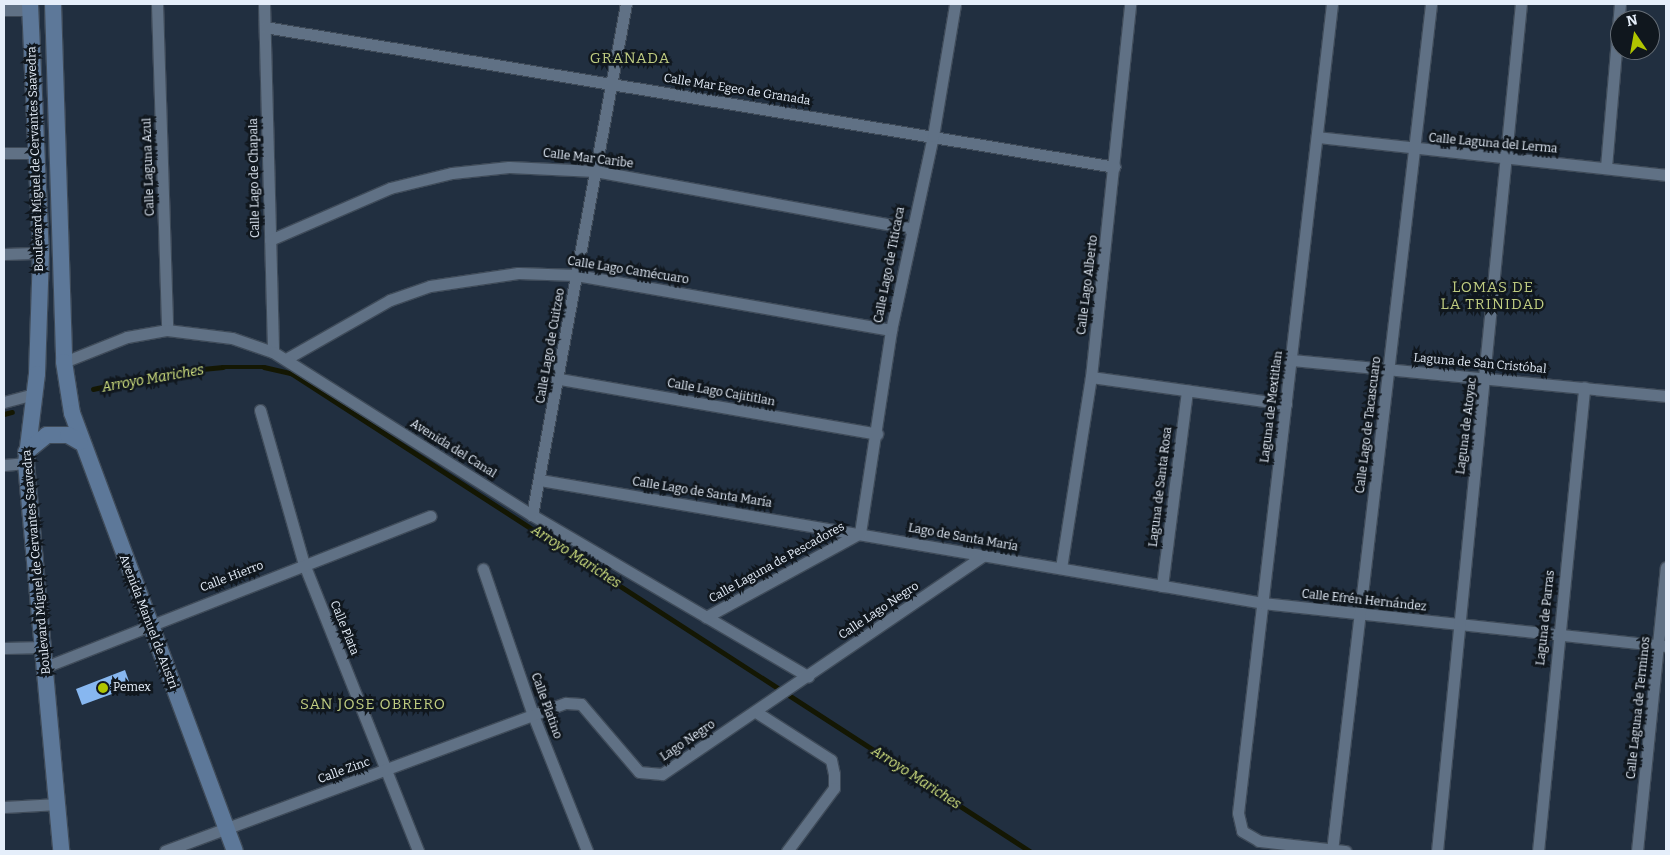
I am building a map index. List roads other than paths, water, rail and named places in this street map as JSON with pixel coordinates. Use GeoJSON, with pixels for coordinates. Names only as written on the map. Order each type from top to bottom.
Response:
{"type":"FeatureCollection","features":[{"type":"Feature","properties":{"kind":"main road","name":"Boulevard Miguel de Cervantes Saavedra"},"geometry":{"type":"LineString","coordinates":[[53,4],[64,362],[67,391]]}},
{"type":"Feature","properties":{"kind":"main road","name":"Boulevard Miguel de Cervantes Saavedra"},"geometry":{"type":"LineString","coordinates":[[31,7],[41,253],[37,374],[26,458],[61,851]]}},
{"type":"Feature","properties":{"kind":"main road"},"geometry":{"type":"LineString","coordinates":[[37,374],[64,362]]}},
{"type":"Feature","properties":{"kind":"main road","name":"Avenida Manuel de Austri"},"geometry":{"type":"LineString","coordinates":[[67,391],[80,442],[235,851]]}},
{"type":"Feature","properties":{"kind":"main road"},"geometry":{"type":"LineString","coordinates":[[26,458],[47,435],[68,435],[80,442]]}},
{"type":"Feature","properties":{"kind":"street","name":"Calle Laguna Azul"},"geometry":{"type":"LineString","coordinates":[[157,4],[167,330]]}},
{"type":"Feature","properties":{"kind":"street","name":"Calle Lago de Chapala"},"geometry":{"type":"LineString","coordinates":[[264,4],[273,352]]}},
{"type":"Feature","properties":{"kind":"street","name":"Calle Lago de Cuitzeo"},"geometry":{"type":"LineString","coordinates":[[532,515],[560,379],[576,275],[626,4]]}},
{"type":"Feature","properties":{"kind":"street","name":"Calle Lago de Titicaca"},"geometry":{"type":"LineString","coordinates":[[860,533],[877,434],[891,330],[910,228],[933,136],[955,4]]}},
{"type":"Feature","properties":{"kind":"street","name":"Calle Lago Alberto"},"geometry":{"type":"LineString","coordinates":[[1061,568],[1091,377],[1115,167],[1130,4]]}},
{"type":"Feature","properties":{"kind":"street","name":"Laguna de Mextitlan"},"geometry":{"type":"LineString","coordinates":[[1332,4],[1238,813],[1239,825],[1252,838],[1332,850]]}},
{"type":"Feature","properties":{"kind":"street","name":"Calle Lago de Tacascuaro"},"geometry":{"type":"LineString","coordinates":[[1332,850],[1431,4]]}},
{"type":"Feature","properties":{"kind":"street","name":"Laguna de Atoyac"},"geometry":{"type":"LineString","coordinates":[[1437,851],[1457,625],[1486,379],[1521,4]]}},
{"type":"Feature","properties":{"kind":"street"},"geometry":{"type":"LineString","coordinates":[[1606,166],[1620,4]]}},
{"type":"Feature","properties":{"kind":"street"},"geometry":{"type":"LineString","coordinates":[[4,10],[31,7]]}},
{"type":"Feature","properties":{"kind":"street","name":"Calle Mar Egeo de Granada"},"geometry":{"type":"LineString","coordinates":[[265,27],[1115,167]]}},
{"type":"Feature","properties":{"kind":"street","name":"Calle Laguna del Lerma"},"geometry":{"type":"LineString","coordinates":[[1317,137],[1415,151],[1606,166],[1666,175]]}},
{"type":"Feature","properties":{"kind":"street"},"geometry":{"type":"LineString","coordinates":[[4,153],[38,153]]}},
{"type":"Feature","properties":{"kind":"street","name":"Calle Mar Caribe"},"geometry":{"type":"LineString","coordinates":[[270,240],[390,188],[452,173],[508,167],[595,171],[910,228]]}},
{"type":"Feature","properties":{"kind":"street"},"geometry":{"type":"LineString","coordinates":[[4,254],[41,253]]}},
{"type":"Feature","properties":{"kind":"street","name":"Calle Lago Camécuaro"},"geometry":{"type":"LineString","coordinates":[[286,359],[344,322],[430,286],[518,273],[576,275],[891,330]]}},
{"type":"Feature","properties":{"kind":"street","name":"Avenida del Canal"},"geometry":{"type":"LineString","coordinates":[[64,362],[127,337],[167,330],[232,338],[273,352],[532,515],[808,676]]}},
{"type":"Feature","properties":{"kind":"street","name":"Laguna de San Cristóbal"},"geometry":{"type":"LineString","coordinates":[[1292,360],[1666,396]]}},
{"type":"Feature","properties":{"kind":"street"},"geometry":{"type":"LineString","coordinates":[[1091,377],[1286,404]]}},
{"type":"Feature","properties":{"kind":"street","name":"Calle Lago Cajititlan"},"geometry":{"type":"LineString","coordinates":[[560,379],[877,434]]}},
{"type":"Feature","properties":{"kind":"street","name":"Laguna de Parras"},"geometry":{"type":"LineString","coordinates":[[1538,851],[1584,387]]}},
{"type":"Feature","properties":{"kind":"street","name":"Laguna de Santa Rosa"},"geometry":{"type":"LineString","coordinates":[[1162,586],[1186,391]]}},
{"type":"Feature","properties":{"kind":"street"},"geometry":{"type":"LineString","coordinates":[[4,402],[34,394]]}},
{"type":"Feature","properties":{"kind":"street","name":"Calle Plata"},"geometry":{"type":"LineString","coordinates":[[260,410],[304,564],[418,851]]}},
{"type":"Feature","properties":{"kind":"street"},"geometry":{"type":"LineString","coordinates":[[4,465],[26,458]]}},
{"type":"Feature","properties":{"kind":"street","name":"Calle Lago de Santa María"},"geometry":{"type":"LineString","coordinates":[[540,480],[860,533]]}},
{"type":"Feature","properties":{"kind":"street","name":"Calle Hierro"},"geometry":{"type":"LineString","coordinates":[[45,667],[148,625],[431,516]]}},
{"type":"Feature","properties":{"kind":"street","name":"Lago de Santa María"},"geometry":{"type":"LineString","coordinates":[[860,533],[1061,568]]}},
{"type":"Feature","properties":{"kind":"street","name":"Calle Laguna de Pescadores"},"geometry":{"type":"LineString","coordinates":[[706,617],[860,533]]}},
{"type":"Feature","properties":{"kind":"street","name":"Calle Lago Negro"},"geometry":{"type":"LineString","coordinates":[[790,688],[984,556]]}},
{"type":"Feature","properties":{"kind":"street","name":"Calle Laguna de Terminos"},"geometry":{"type":"LineString","coordinates":[[1637,851],[1663,646],[1666,567]]}},
{"type":"Feature","properties":{"kind":"street","name":"Calle Efrén Hernández"},"geometry":{"type":"LineString","coordinates":[[1061,568],[1263,603],[1360,616],[1663,646]]}},
{"type":"Feature","properties":{"kind":"street","name":"Calle Platino"},"geometry":{"type":"LineString","coordinates":[[483,569],[533,715],[587,851]]}},
{"type":"Feature","properties":{"kind":"street"},"geometry":{"type":"LineString","coordinates":[[4,648],[44,647]]}},
{"type":"Feature","properties":{"kind":"street","name":"Lago Negro"},"geometry":{"type":"LineString","coordinates":[[533,715],[566,703],[581,704],[639,772],[655,776],[756,712],[790,688]]}},
{"type":"Feature","properties":{"kind":"street"},"geometry":{"type":"LineString","coordinates":[[756,712],[831,760],[834,788],[787,851]]}},
{"type":"Feature","properties":{"kind":"street","name":"Calle Zinc"},"geometry":{"type":"LineString","coordinates":[[165,851],[533,715]]}},
{"type":"Feature","properties":{"kind":"street"},"geometry":{"type":"LineString","coordinates":[[4,808],[58,804]]}},
{"type":"Feature","properties":{"kind":"street"},"geometry":{"type":"LineString","coordinates":[[1332,850],[1344,851]]}},
{"type":"Feature","properties":{"kind":"waterway","name":"Arroyo Mariches"},"geometry":{"type":"LineString","coordinates":[[93,389],[171,372],[223,367],[264,367],[291,373],[1030,851]]}},
{"type":"Feature","properties":{"kind":"waterway","name":"Arroyo Mariches"},"geometry":{"type":"LineString","coordinates":[[4,414],[12,412]]}},
{"type":"Feature","properties":{"kind":"place","name":"Pemex"},"geometry":{"type":"Point","coordinates":[103,688]}},
{"type":"Feature","properties":{"kind":"district","name":"GRANADA"},"geometry":{"type":"Point","coordinates":[630,59]}},
{"type":"Feature","properties":{"kind":"district","name":"LOMAS DE LA TRINIDAD"},"geometry":{"type":"Point","coordinates":[1493,296]}},
{"type":"Feature","properties":{"kind":"district","name":"SAN JOSE OBRERO"},"geometry":{"type":"Point","coordinates":[373,705]}}]}
